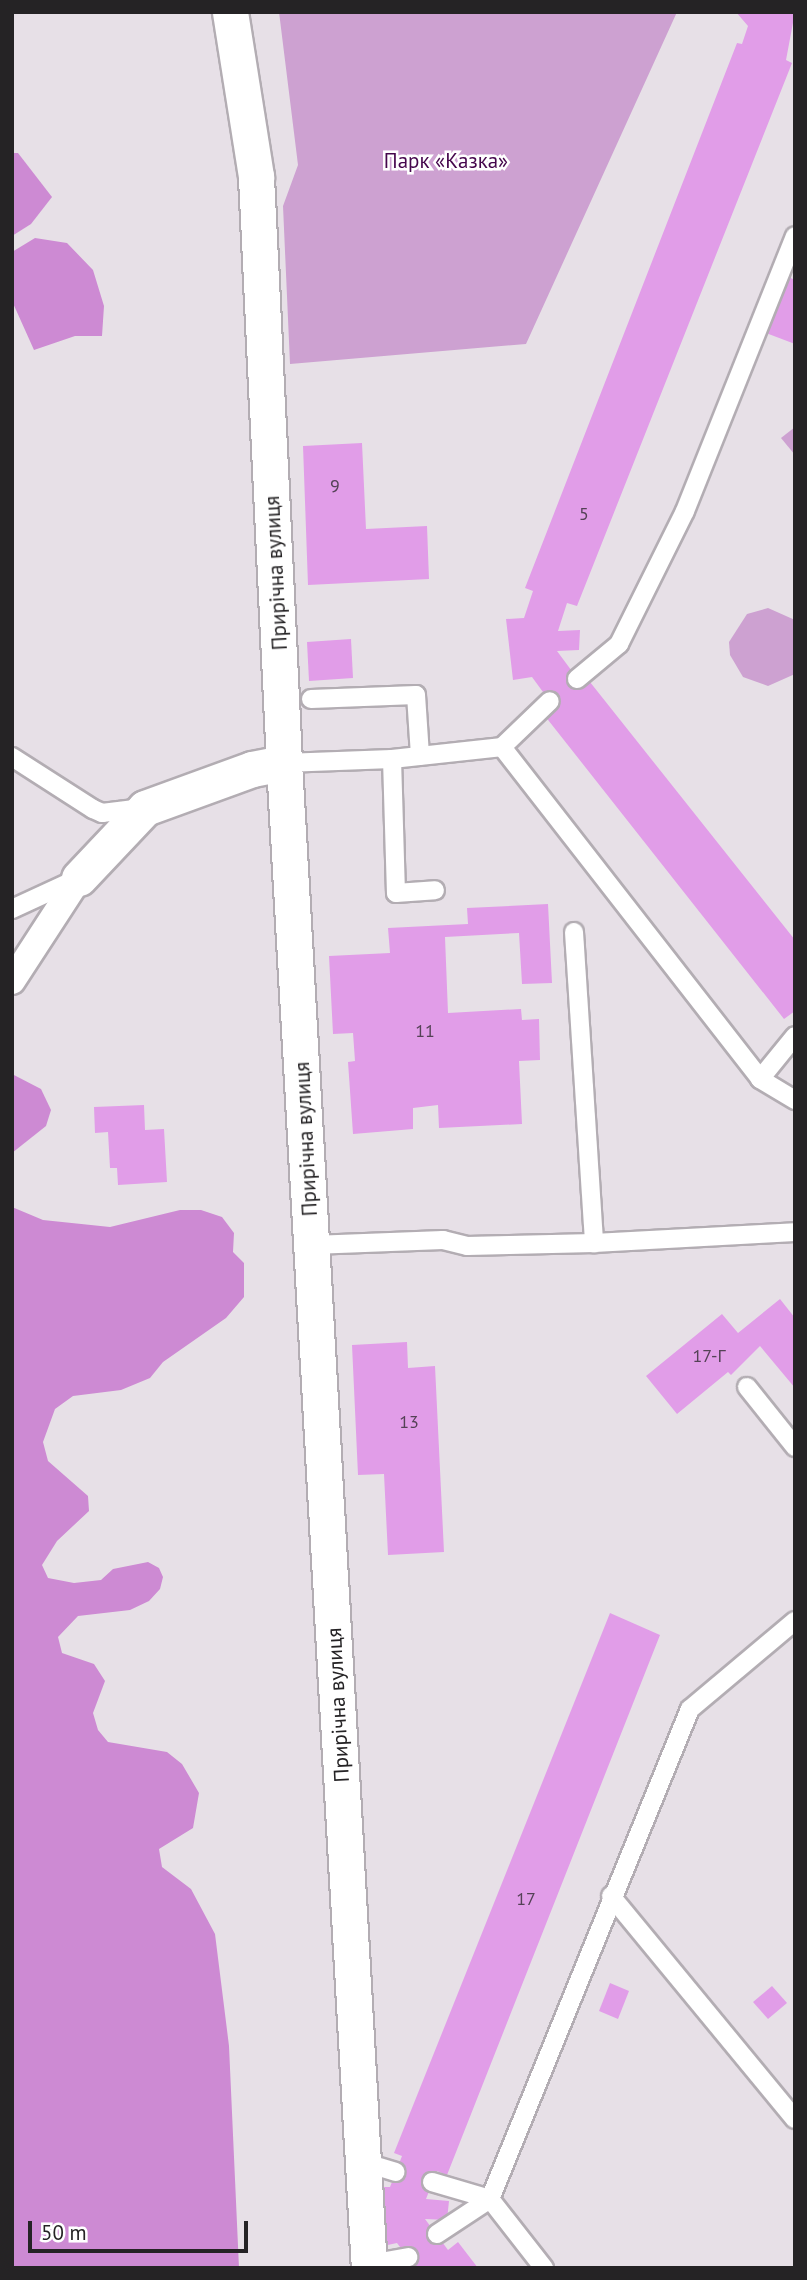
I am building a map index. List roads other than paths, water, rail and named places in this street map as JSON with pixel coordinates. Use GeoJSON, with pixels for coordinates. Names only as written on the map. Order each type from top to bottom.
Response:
{"type":"FeatureCollection","features":[{"type":"Feature","properties":{"kind":"street","name":"Прирічна вулиця"},"geometry":{"type":"LineString","coordinates":[[230,12],[256,177],[284,763],[312,1245],[380,2167],[369,2266]]}},
{"type":"Feature","properties":{"kind":"street"},"geometry":{"type":"LineString","coordinates":[[12,981],[79,878],[145,808],[252,769],[284,763]]}},
{"type":"Feature","properties":{"kind":"lane"},"geometry":{"type":"LineString","coordinates":[[577,679],[618,644],[679,523],[795,236]]}},
{"type":"Feature","properties":{"kind":"lane"},"geometry":{"type":"LineString","coordinates":[[311,699],[416,695],[420,756]]}},
{"type":"Feature","properties":{"kind":"lane"},"geometry":{"type":"LineString","coordinates":[[284,763],[392,760],[502,747],[550,701]]}},
{"type":"Feature","properties":{"kind":"lane"},"geometry":{"type":"LineString","coordinates":[[502,747],[760,1079],[795,1100]]}},
{"type":"Feature","properties":{"kind":"lane"},"geometry":{"type":"LineString","coordinates":[[12,757],[102,813],[145,808]]}},
{"type":"Feature","properties":{"kind":"lane"},"geometry":{"type":"LineString","coordinates":[[392,760],[396,893],[435,890]]}},
{"type":"Feature","properties":{"kind":"lane"},"geometry":{"type":"LineString","coordinates":[[12,909],[79,878]]}},
{"type":"Feature","properties":{"kind":"lane"},"geometry":{"type":"LineString","coordinates":[[574,932],[594,1243]]}},
{"type":"Feature","properties":{"kind":"lane"},"geometry":{"type":"LineString","coordinates":[[760,1079],[795,1036]]}},
{"type":"Feature","properties":{"kind":"lane"},"geometry":{"type":"LineString","coordinates":[[312,1245],[443,1240],[467,1246],[594,1243],[795,1232]]}},
{"type":"Feature","properties":{"kind":"lane"},"geometry":{"type":"LineString","coordinates":[[747,1387],[795,1447]]}},
{"type":"Feature","properties":{"kind":"lane"},"geometry":{"type":"LineString","coordinates":[[437,2234],[490,2199],[611,1896],[690,1709],[795,1621]]}},
{"type":"Feature","properties":{"kind":"lane"},"geometry":{"type":"LineString","coordinates":[[611,1896],[795,2119]]}},
{"type":"Feature","properties":{"kind":"lane"},"geometry":{"type":"LineString","coordinates":[[432,2182],[490,2199],[544,2268]]}},
{"type":"Feature","properties":{"kind":"lane"},"geometry":{"type":"LineString","coordinates":[[369,2266],[408,2257]]}},
{"type":"Feature","properties":{"kind":"park label","name":"Парк «Казка»"},"geometry":{"type":"Point","coordinates":[446,161]}}]}
